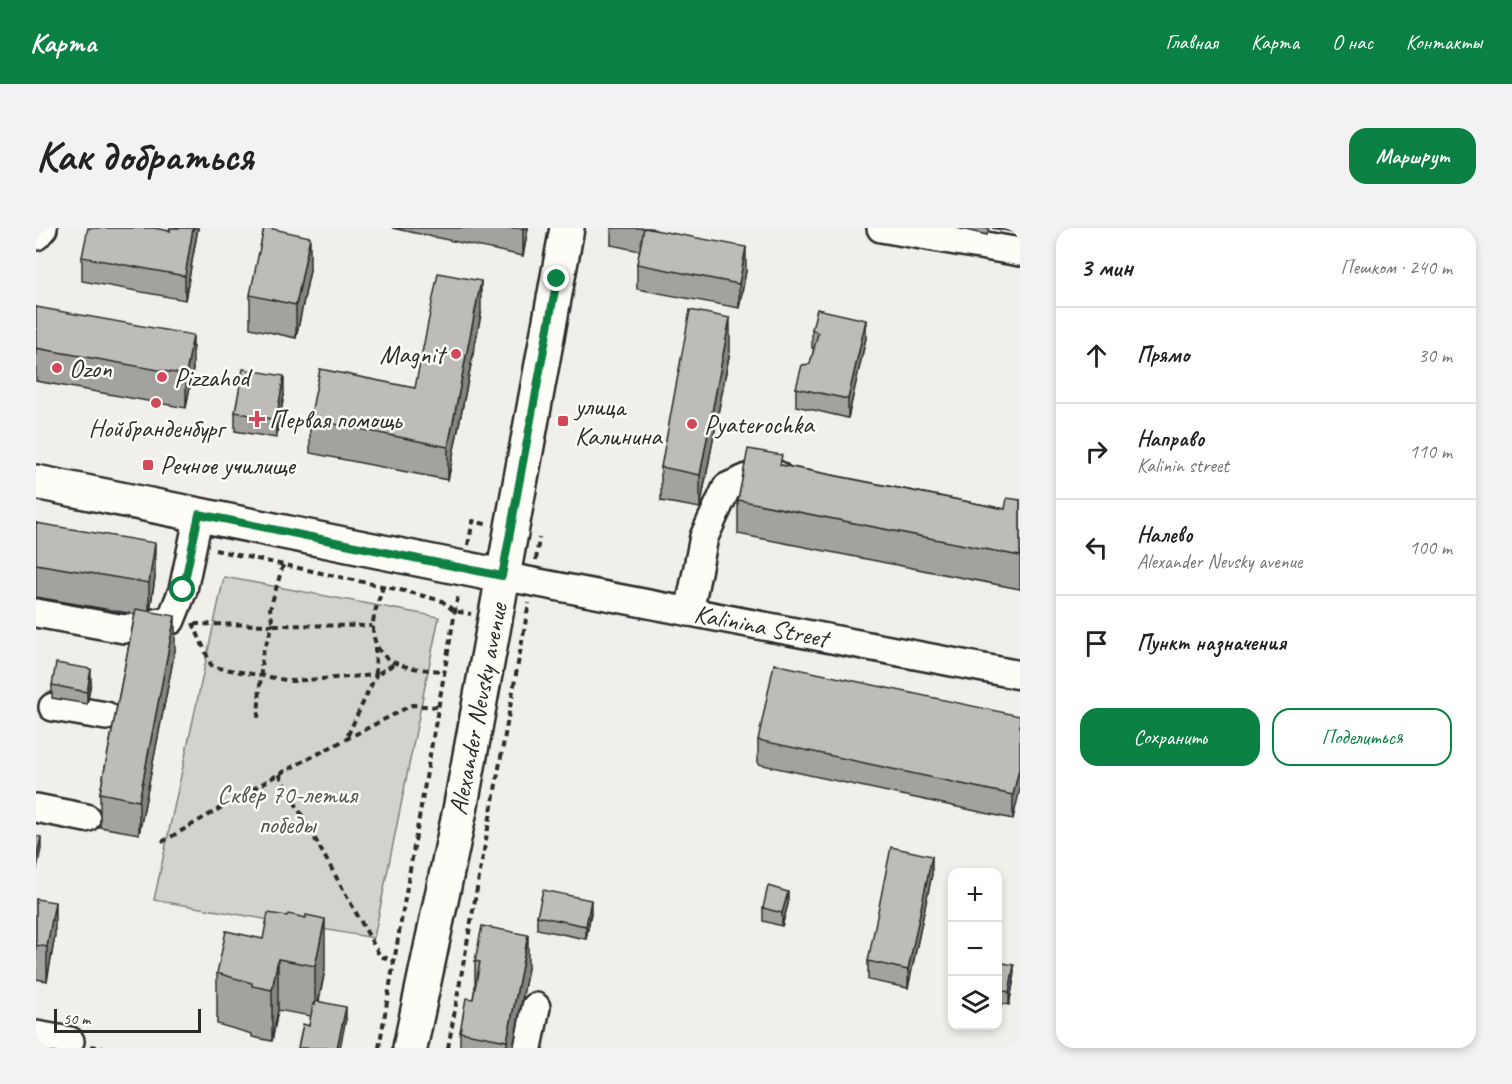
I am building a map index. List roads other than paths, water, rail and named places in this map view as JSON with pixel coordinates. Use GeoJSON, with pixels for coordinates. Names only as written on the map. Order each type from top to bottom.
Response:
{"type":"FeatureCollection","features":[{"type":"Feature","properties":{"kind":"main road","name":"Alexander Nevsky avenue"},"geometry":{"type":"LineString","coordinates":[[410,1048],[460,810],[567,228]]}},
{"type":"Feature","properties":{"kind":"main road"},"geometry":{"type":"LineString","coordinates":[[36,482],[196,530],[502,576]]}},
{"type":"Feature","properties":{"kind":"street"},"geometry":{"type":"LineString","coordinates":[[36,236],[43,228]]}},
{"type":"Feature","properties":{"kind":"street"},"geometry":{"type":"LineString","coordinates":[[881,228],[1020,252]]}},
{"type":"Feature","properties":{"kind":"street"},"geometry":{"type":"LineString","coordinates":[[689,612],[704,537],[727,487],[753,476],[778,475],[801,479]]}},
{"type":"Feature","properties":{"kind":"street"},"geometry":{"type":"LineString","coordinates":[[36,613],[124,629],[183,622],[183,590],[196,530]]}},
{"type":"Feature","properties":{"kind":"street","name":"Kalinina Street"},"geometry":{"type":"LineString","coordinates":[[502,576],[1020,675]]}},
{"type":"Feature","properties":{"kind":"street"},"geometry":{"type":"LineString","coordinates":[[53,706],[106,716]]}},
{"type":"Feature","properties":{"kind":"street"},"geometry":{"type":"LineString","coordinates":[[36,808],[86,818]]}},
{"type":"Feature","properties":{"kind":"street"},"geometry":{"type":"LineString","coordinates":[[528,1048],[536,1007]]}},
{"type":"Feature","properties":{"kind":"street"},"geometry":{"type":"LineString","coordinates":[[36,1035],[70,1041]]}},
{"type":"Feature","properties":{"kind":"place","name":"Magnit"},"geometry":{"type":"Point","coordinates":[456,354]}},
{"type":"Feature","properties":{"kind":"place","name":"Ozon"},"geometry":{"type":"Point","coordinates":[57,368]}},
{"type":"Feature","properties":{"kind":"place","name":"Pizzahod"},"geometry":{"type":"Point","coordinates":[162,377]}},
{"type":"Feature","properties":{"kind":"place","name":"Нойбранденбург"},"geometry":{"type":"Point","coordinates":[156,403]}},
{"type":"Feature","properties":{"kind":"place","name":"Первая помощь"},"geometry":{"type":"Point","coordinates":[257,419]}},
{"type":"Feature","properties":{"kind":"place","name":"улица Калинина"},"geometry":{"type":"Point","coordinates":[563,421]}},
{"type":"Feature","properties":{"kind":"place","name":"Pyaterochka"},"geometry":{"type":"Point","coordinates":[692,424]}},
{"type":"Feature","properties":{"kind":"place","name":"Речное училище"},"geometry":{"type":"Point","coordinates":[148,465]}},
{"type":"Feature","properties":{"kind":"park label","name":"Сквер 70-летия победы"},"geometry":{"type":"Point","coordinates":[287,809]}}]}
